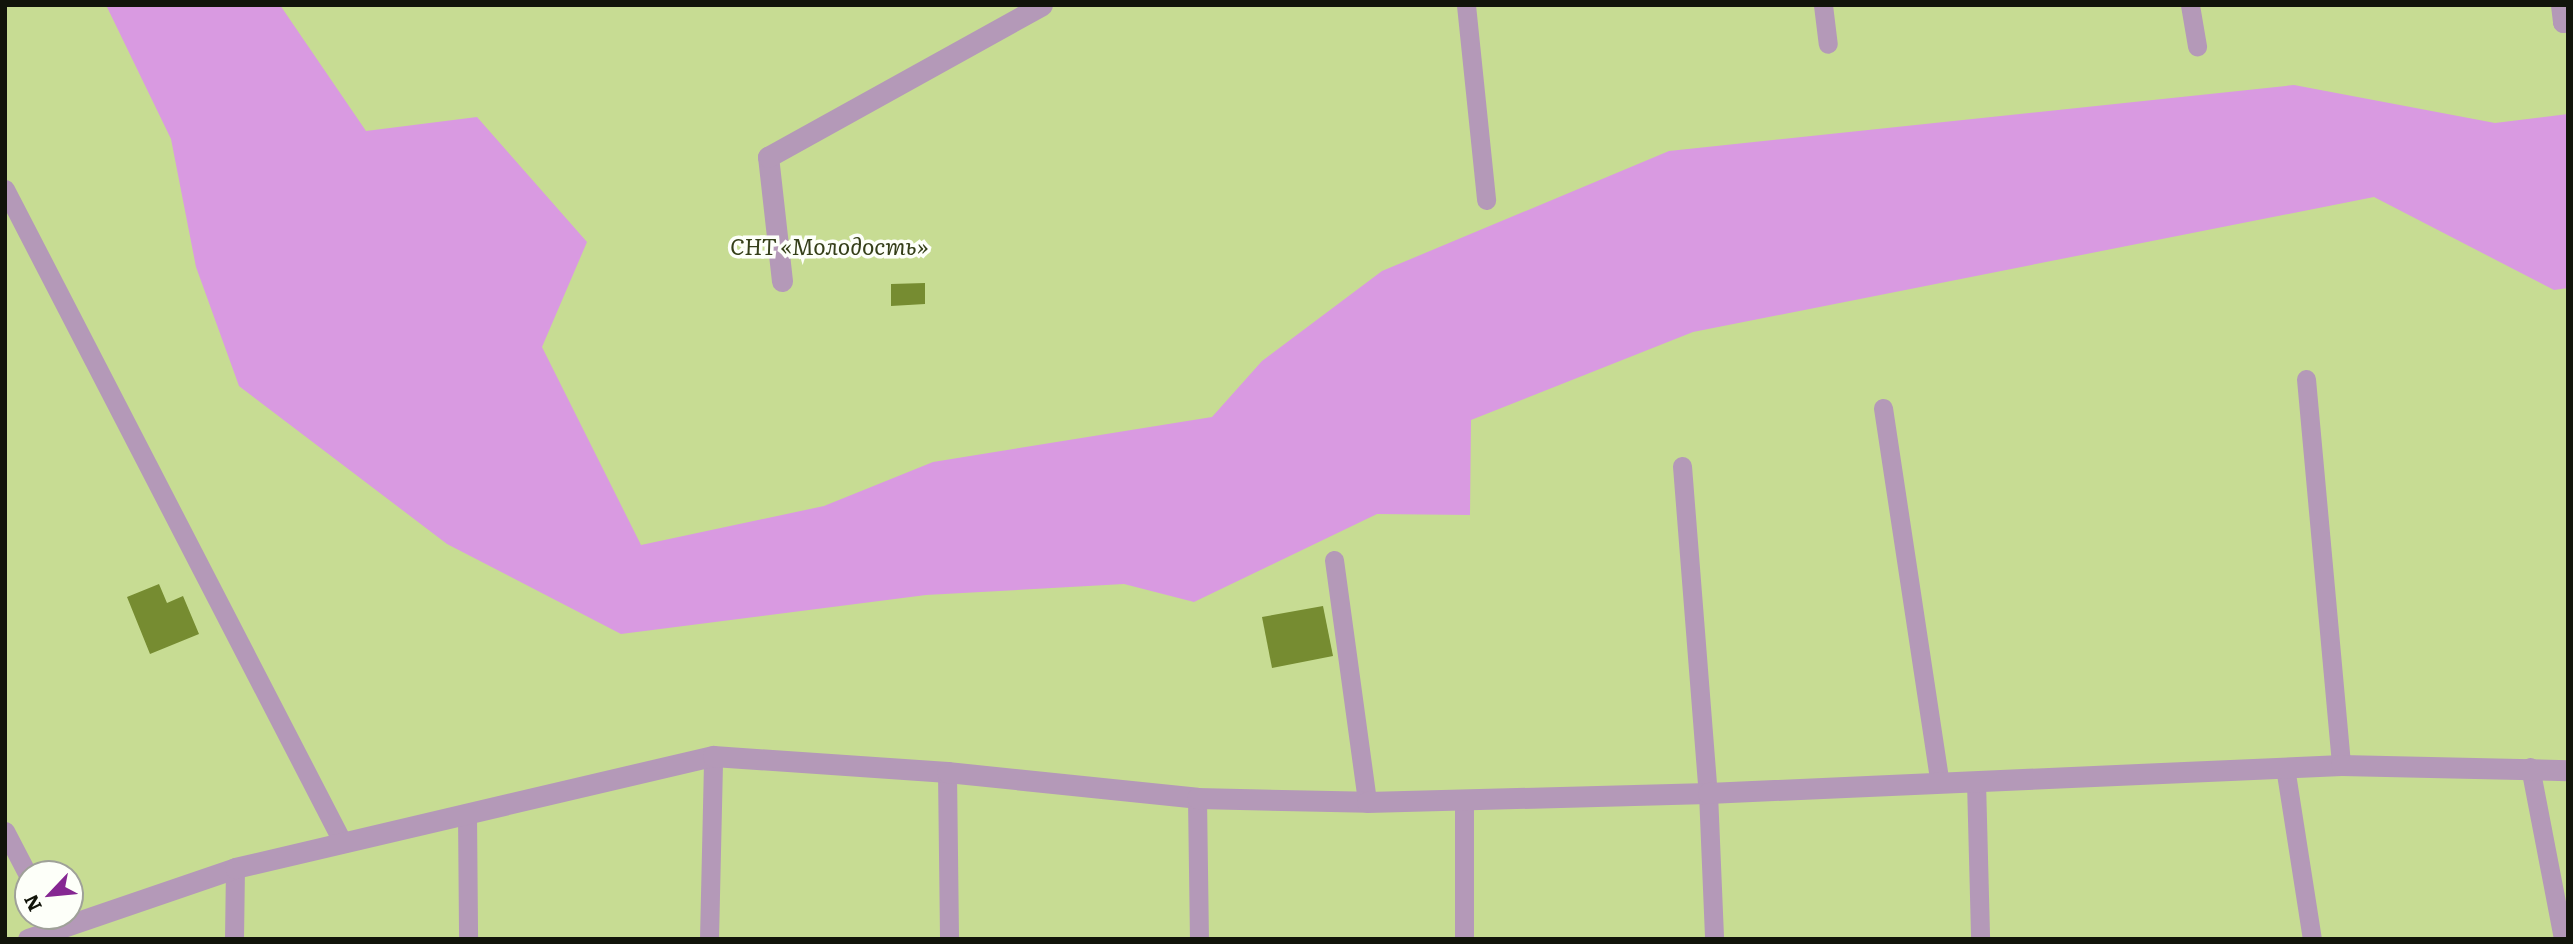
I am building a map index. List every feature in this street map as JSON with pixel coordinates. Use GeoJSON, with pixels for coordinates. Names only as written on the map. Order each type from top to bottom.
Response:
{"type":"FeatureCollection","features":[{"type":"Feature","properties":{"kind":"street"},"geometry":{"type":"LineString","coordinates":[[782,281],[768,156],[1042,5]]}},
{"type":"Feature","properties":{"kind":"street"},"geometry":{"type":"LineString","coordinates":[[2561,5],[2563,22],[2568,21]]}},
{"type":"Feature","properties":{"kind":"street"},"geometry":{"type":"LineString","coordinates":[[84,917],[235,868],[713,757],[947,772],[1196,798],[1367,802],[1708,793],[2341,765],[2530,766],[2568,769]]}},
{"type":"Feature","properties":{"kind":"street"},"geometry":{"type":"LineString","coordinates":[[28,939],[48,930]]}},
{"type":"Feature","properties":{"kind":"lane"},"geometry":{"type":"LineString","coordinates":[[1466,5],[1486,200]]}},
{"type":"Feature","properties":{"kind":"lane"},"geometry":{"type":"LineString","coordinates":[[1823,5],[1828,44]]}},
{"type":"Feature","properties":{"kind":"lane"},"geometry":{"type":"LineString","coordinates":[[2190,5],[2197,46]]}},
{"type":"Feature","properties":{"kind":"lane"},"geometry":{"type":"LineString","coordinates":[[5,189],[344,843]]}},
{"type":"Feature","properties":{"kind":"lane"},"geometry":{"type":"LineString","coordinates":[[2306,379],[2341,765]]}},
{"type":"Feature","properties":{"kind":"lane"},"geometry":{"type":"LineString","coordinates":[[1883,408],[1940,783]]}},
{"type":"Feature","properties":{"kind":"lane"},"geometry":{"type":"LineString","coordinates":[[1682,466],[1708,793],[1714,939]]}},
{"type":"Feature","properties":{"kind":"lane"},"geometry":{"type":"LineString","coordinates":[[1334,560],[1367,802]]}},
{"type":"Feature","properties":{"kind":"lane"},"geometry":{"type":"LineString","coordinates":[[709,939],[713,757]]}},
{"type":"Feature","properties":{"kind":"lane"},"geometry":{"type":"LineString","coordinates":[[2530,766],[2563,939]]}},
{"type":"Feature","properties":{"kind":"lane"},"geometry":{"type":"LineString","coordinates":[[2285,767],[2312,939]]}},
{"type":"Feature","properties":{"kind":"lane"},"geometry":{"type":"LineString","coordinates":[[947,772],[949,939]]}},
{"type":"Feature","properties":{"kind":"lane"},"geometry":{"type":"LineString","coordinates":[[1976,781],[1980,939]]}},
{"type":"Feature","properties":{"kind":"lane"},"geometry":{"type":"LineString","coordinates":[[1196,798],[1199,939]]}},
{"type":"Feature","properties":{"kind":"lane"},"geometry":{"type":"LineString","coordinates":[[1464,800],[1464,939]]}},
{"type":"Feature","properties":{"kind":"lane"},"geometry":{"type":"LineString","coordinates":[[467,814],[468,939]]}},
{"type":"Feature","properties":{"kind":"lane"},"geometry":{"type":"LineString","coordinates":[[5,831],[20,860]]}},
{"type":"Feature","properties":{"kind":"lane"},"geometry":{"type":"LineString","coordinates":[[234,939],[235,868]]}},
{"type":"Feature","properties":{"kind":"green space","name":"СНТ «Молодость»"},"geometry":{"type":"Polygon","coordinates":[[[5,5],[2568,5],[2568,939],[5,939],[5,5]]]}},
{"type":"Feature","properties":{"kind":"shaded area"},"geometry":{"type":"Polygon","coordinates":[[[106,5],[280,5],[366,131],[477,117],[587,242],[542,347],[641,545],[824,506],[933,462],[1212,417],[1262,361],[1382,271],[1669,151],[2294,85],[2495,123],[2568,114],[2568,288],[2554,290],[2374,197],[1693,332],[1471,420],[1470,515],[1377,514],[1194,602],[1124,584],[926,595],[621,634],[447,544],[239,386],[196,267],[171,139],[106,5]]]}},
{"type":"Feature","properties":{"kind":"building"},"geometry":{"type":"Polygon","coordinates":[[[925,283],[925,304],[891,306],[891,284],[925,283]]]}},
{"type":"Feature","properties":{"kind":"building"},"geometry":{"type":"Polygon","coordinates":[[[159,584],[167,603],[183,596],[199,634],[150,654],[127,597],[159,584]]]}},
{"type":"Feature","properties":{"kind":"building"},"geometry":{"type":"Polygon","coordinates":[[[1323,606],[1333,656],[1272,668],[1262,617],[1323,606]]]}}]}
